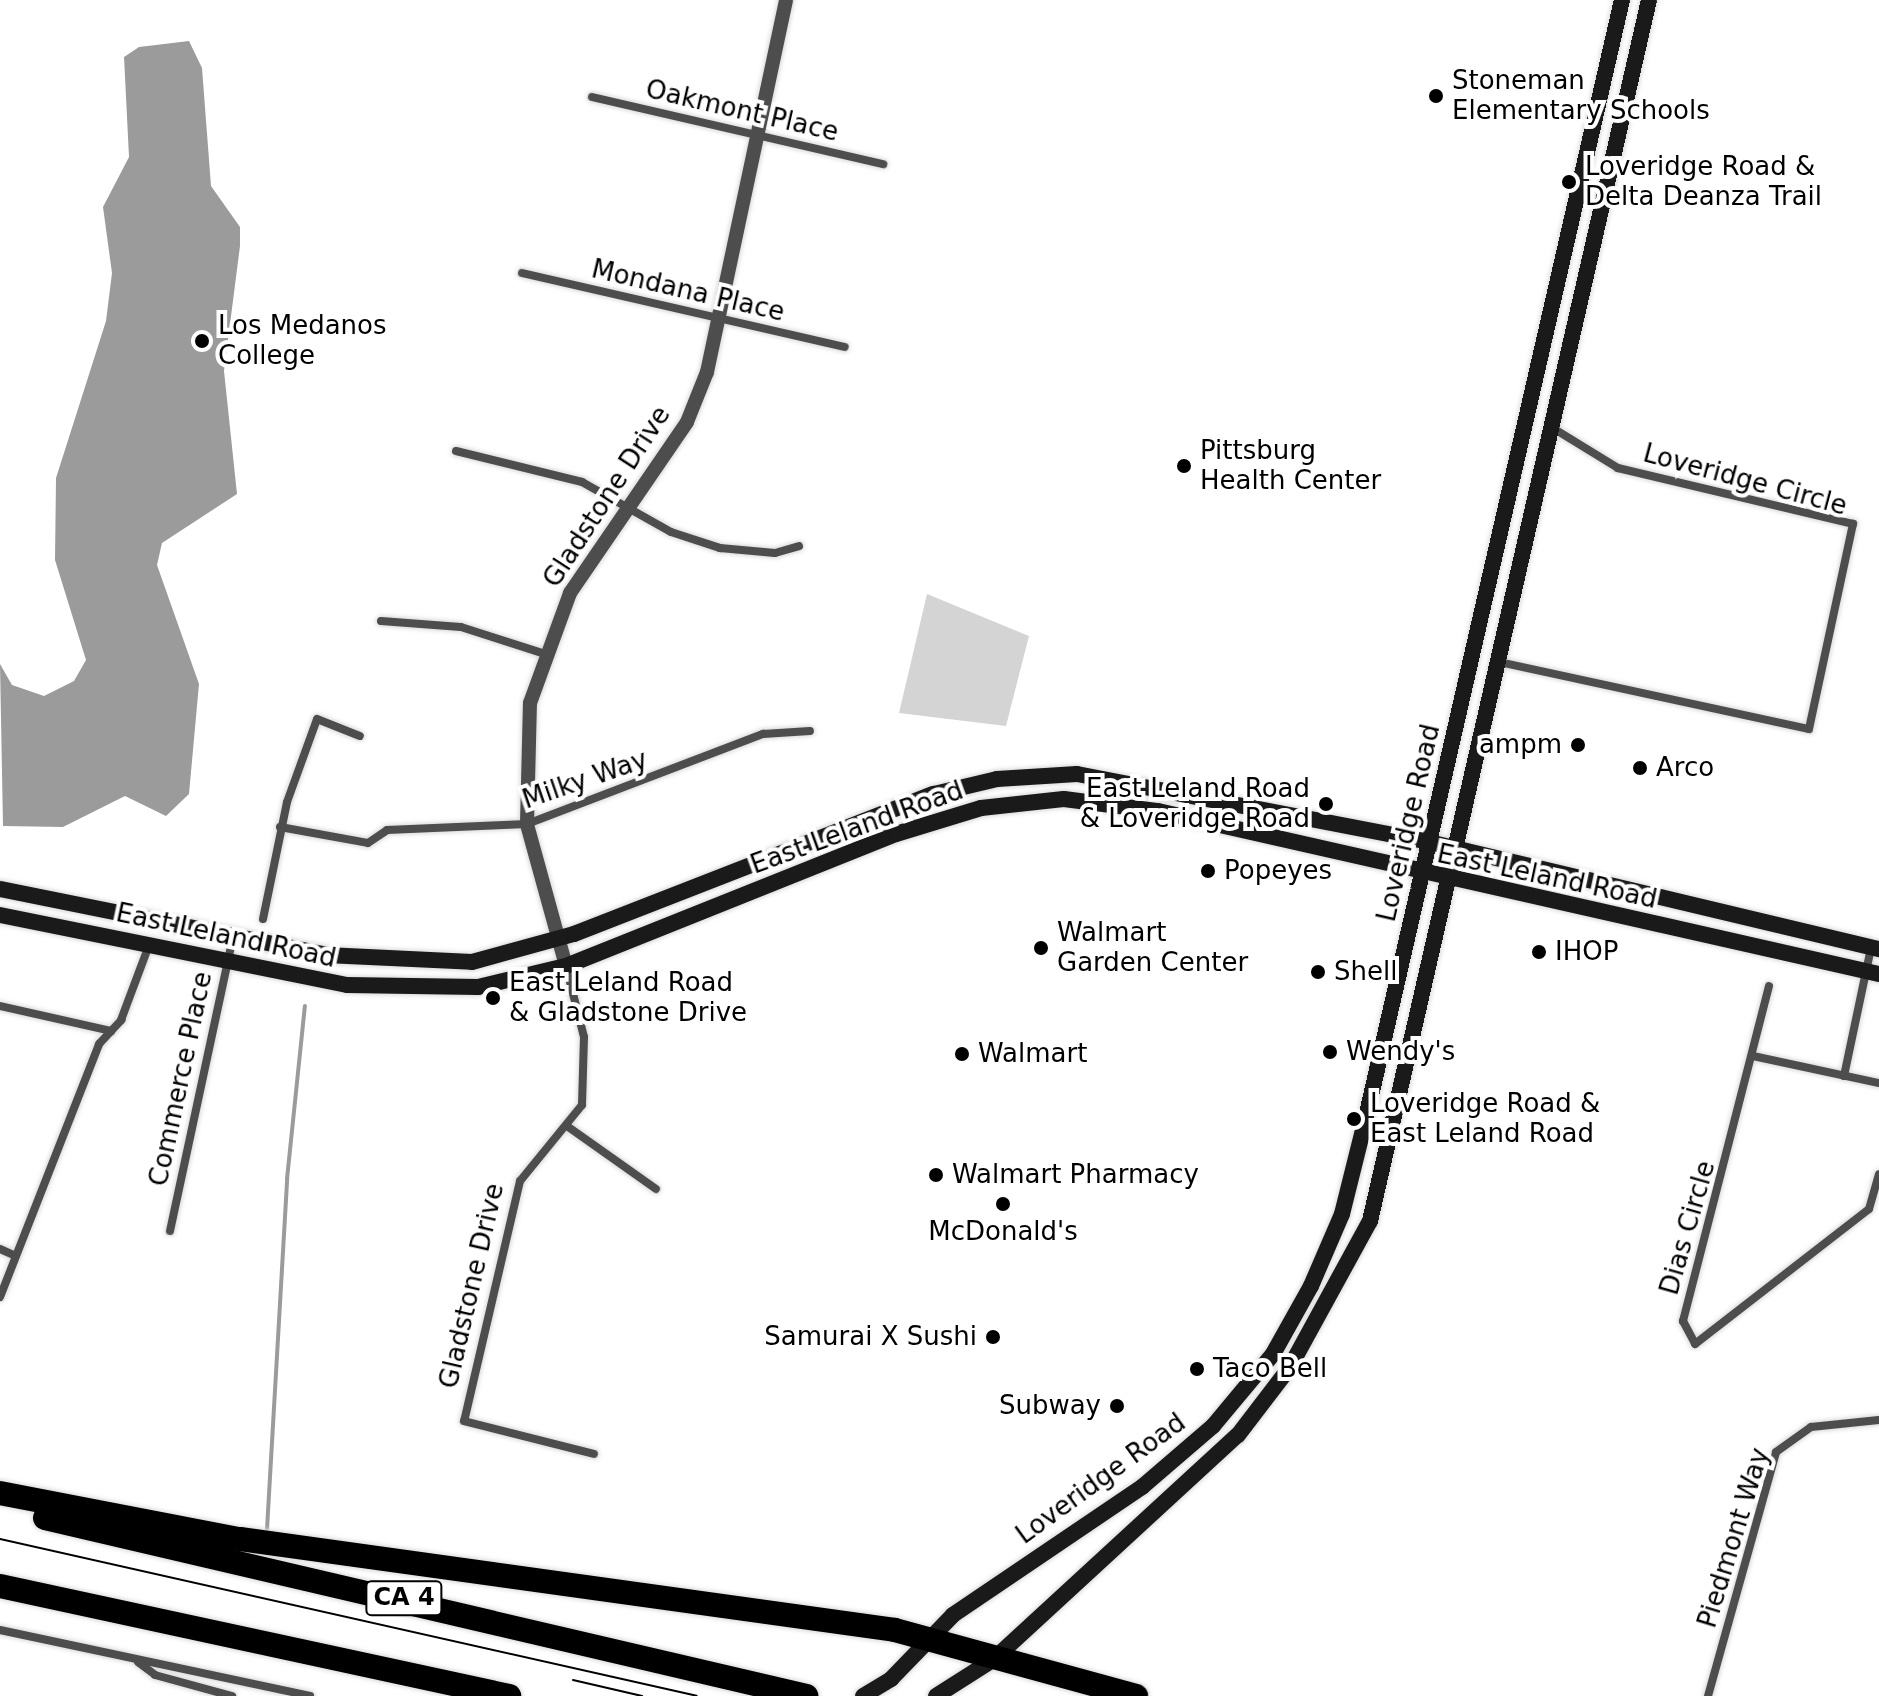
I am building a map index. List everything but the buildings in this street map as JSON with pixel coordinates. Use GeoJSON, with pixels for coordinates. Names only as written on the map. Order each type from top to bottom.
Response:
{"type":"FeatureCollection","features":[{"type":"Feature","properties":{"kind":"highway"},"geometry":{"type":"LineString","coordinates":[[0,1493],[240,1539],[895,1630],[926,1642],[1136,1696]]}},
{"type":"Feature","properties":{"kind":"highway","name":"CA 4"},"geometry":{"type":"LineString","coordinates":[[0,1508],[806,1696]]}},
{"type":"Feature","properties":{"kind":"highway"},"geometry":{"type":"LineString","coordinates":[[0,1586],[509,1696]]}},
{"type":"Feature","properties":{"kind":"highway"},"geometry":{"type":"LineString","coordinates":[[414,1674],[440,1696]]}},
{"type":"Feature","properties":{"kind":"main road","name":"Loveridge Road"},"geometry":{"type":"LineString","coordinates":[[863,1696],[891,1679],[953,1615],[1151,1479],[1213,1426],[1273,1354],[1342,1214],[1423,875],[1622,0]]}},
{"type":"Feature","properties":{"kind":"main road","name":"Loveridge Road"},"geometry":{"type":"LineString","coordinates":[[937,1696],[994,1659],[1238,1435],[1337,1288],[1383,1175],[1550,426],[1649,0]]}},
{"type":"Feature","properties":{"kind":"main road"},"geometry":{"type":"LineString","coordinates":[[1570,230],[1594,246]]}},
{"type":"Feature","properties":{"kind":"main road","name":"East Leland Road"},"geometry":{"type":"LineString","coordinates":[[0,889],[376,962],[431,963],[484,959],[557,940],[934,794],[1028,775],[1121,778],[1457,848],[1875,948]]}},
{"type":"Feature","properties":{"kind":"main road","name":"East Leland Road"},"geometry":{"type":"LineString","coordinates":[[0,915],[347,985],[431,990],[566,966],[896,834],[1024,801],[1135,806],[1423,875],[1872,973]]}},
{"type":"Feature","properties":{"kind":"street","name":"Gladstone Drive"},"geometry":{"type":"LineString","coordinates":[[594,1454],[464,1421],[520,1181],[582,1105],[587,1072],[566,966],[527,824],[530,703],[545,654],[570,593],[687,422],[718,321],[762,136],[786,0]]}},
{"type":"Feature","properties":{"kind":"street","name":"Oakmont Place"},"geometry":{"type":"LineString","coordinates":[[592,97],[883,164]]}},
{"type":"Feature","properties":{"kind":"street","name":"Mondana Place"},"geometry":{"type":"LineString","coordinates":[[522,273],[718,321],[845,347]]}},
{"type":"Feature","properties":{"kind":"street","name":"Loveridge Circle"},"geometry":{"type":"LineString","coordinates":[[1499,662],[1809,729],[1853,524],[1618,468],[1550,426]]}},
{"type":"Feature","properties":{"kind":"street"},"geometry":{"type":"LineString","coordinates":[[456,451],[582,482],[720,548],[775,553],[799,546]]}},
{"type":"Feature","properties":{"kind":"street"},"geometry":{"type":"LineString","coordinates":[[381,621],[461,627],[545,654]]}},
{"type":"Feature","properties":{"kind":"street"},"geometry":{"type":"LineString","coordinates":[[263,919],[280,827],[317,719],[360,736]]}},
{"type":"Feature","properties":{"kind":"street","name":"Milky Way"},"geometry":{"type":"LineString","coordinates":[[280,827],[368,843],[387,830],[527,824],[763,734],[810,731]]}},
{"type":"Feature","properties":{"kind":"street","name":"Commerce Place"},"geometry":{"type":"LineString","coordinates":[[170,1231],[233,936]]}},
{"type":"Feature","properties":{"kind":"street"},"geometry":{"type":"LineString","coordinates":[[0,1297],[99,1044],[111,1031],[149,945]]}},
{"type":"Feature","properties":{"kind":"street"},"geometry":{"type":"LineString","coordinates":[[1844,1076],[1872,973],[1875,948]]}},
{"type":"Feature","properties":{"kind":"street","name":"Dias Circle"},"geometry":{"type":"LineString","coordinates":[[1769,986],[1683,1321],[1695,1344],[1869,1209],[1879,1174]]}},
{"type":"Feature","properties":{"kind":"street"},"geometry":{"type":"LineString","coordinates":[[0,1006],[111,1031]]}},
{"type":"Feature","properties":{"kind":"street"},"geometry":{"type":"LineString","coordinates":[[1753,1056],[1879,1083]]}},
{"type":"Feature","properties":{"kind":"street"},"geometry":{"type":"LineString","coordinates":[[567,1126],[656,1189]]}},
{"type":"Feature","properties":{"kind":"street"},"geometry":{"type":"LineString","coordinates":[[0,1249],[16,1256]]}},
{"type":"Feature","properties":{"kind":"street","name":"Piedmont Way"},"geometry":{"type":"LineString","coordinates":[[1708,1696],[1776,1452],[1811,1427],[1879,1420]]}},
{"type":"Feature","properties":{"kind":"street"},"geometry":{"type":"LineString","coordinates":[[0,1630],[137,1662],[159,1660],[310,1696]]}},
{"type":"Feature","properties":{"kind":"street"},"geometry":{"type":"LineString","coordinates":[[137,1662],[155,1675],[232,1696]]}},
{"type":"Feature","properties":{"kind":"shaded area"},"geometry":{"type":"Polygon","coordinates":[[[189,41],[202,68],[211,186],[240,227],[240,246],[224,371],[237,494],[162,543],[157,565],[199,684],[189,794],[166,816],[125,796],[63,827],[3,826],[0,664],[12,685],[44,696],[74,681],[86,660],[55,560],[56,478],[106,321],[112,273],[103,207],[129,157],[124,57],[139,47],[189,41]]]}},
{"type":"Feature","properties":{"kind":"shaded area"},"geometry":{"type":"Polygon","coordinates":[[[927,594],[1029,636],[1006,726],[899,713],[927,594]]]}},
{"type":"Feature","properties":{"kind":"waterway"},"geometry":{"type":"LineString","coordinates":[[267,1529],[287,1179],[305,1006]]}},
{"type":"Feature","properties":{"kind":"tram line"},"geometry":{"type":"LineString","coordinates":[[0,1539],[697,1696]]}},
{"type":"Feature","properties":{"kind":"tram line"},"geometry":{"type":"LineString","coordinates":[[573,1680],[642,1696]]}},
{"type":"Feature","properties":{"kind":"place","name":"Stoneman Elementary Schools"},"geometry":{"type":"Point","coordinates":[1436,96]}},
{"type":"Feature","properties":{"kind":"place","name":"Loveridge Road & Delta Deanza Trail"},"geometry":{"type":"Point","coordinates":[1569,182]}},
{"type":"Feature","properties":{"kind":"place","name":"Los Medanos College"},"geometry":{"type":"Point","coordinates":[202,341]}},
{"type":"Feature","properties":{"kind":"place","name":"Pittsburg Health Center"},"geometry":{"type":"Point","coordinates":[1184,466]}},
{"type":"Feature","properties":{"kind":"place","name":"ampm"},"geometry":{"type":"Point","coordinates":[1578,745]}},
{"type":"Feature","properties":{"kind":"place","name":"Arco"},"geometry":{"type":"Point","coordinates":[1640,768]}},
{"type":"Feature","properties":{"kind":"place","name":"East Leland Road & Loveridge Road"},"geometry":{"type":"Point","coordinates":[1326,804]}},
{"type":"Feature","properties":{"kind":"place","name":"Popeyes"},"geometry":{"type":"Point","coordinates":[1208,871]}},
{"type":"Feature","properties":{"kind":"place","name":"Walmart Garden Center"},"geometry":{"type":"Point","coordinates":[1041,948]}},
{"type":"Feature","properties":{"kind":"place","name":"IHOP"},"geometry":{"type":"Point","coordinates":[1539,952]}},
{"type":"Feature","properties":{"kind":"place","name":"Shell"},"geometry":{"type":"Point","coordinates":[1318,972]}},
{"type":"Feature","properties":{"kind":"place","name":"East Leland Road & Gladstone Drive"},"geometry":{"type":"Point","coordinates":[493,998]}},
{"type":"Feature","properties":{"kind":"place","name":"Wendy's"},"geometry":{"type":"Point","coordinates":[1330,1052]}},
{"type":"Feature","properties":{"kind":"place","name":"Walmart"},"geometry":{"type":"Point","coordinates":[962,1054]}},
{"type":"Feature","properties":{"kind":"place","name":"Loveridge Road & East Leland Road"},"geometry":{"type":"Point","coordinates":[1354,1119]}},
{"type":"Feature","properties":{"kind":"place","name":"Walmart Pharmacy"},"geometry":{"type":"Point","coordinates":[936,1175]}},
{"type":"Feature","properties":{"kind":"place","name":"McDonald's"},"geometry":{"type":"Point","coordinates":[1003,1204]}},
{"type":"Feature","properties":{"kind":"place","name":"Samurai X Sushi"},"geometry":{"type":"Point","coordinates":[993,1337]}},
{"type":"Feature","properties":{"kind":"place","name":"Taco Bell"},"geometry":{"type":"Point","coordinates":[1197,1369]}},
{"type":"Feature","properties":{"kind":"place","name":"Subway"},"geometry":{"type":"Point","coordinates":[1117,1406]}}]}
